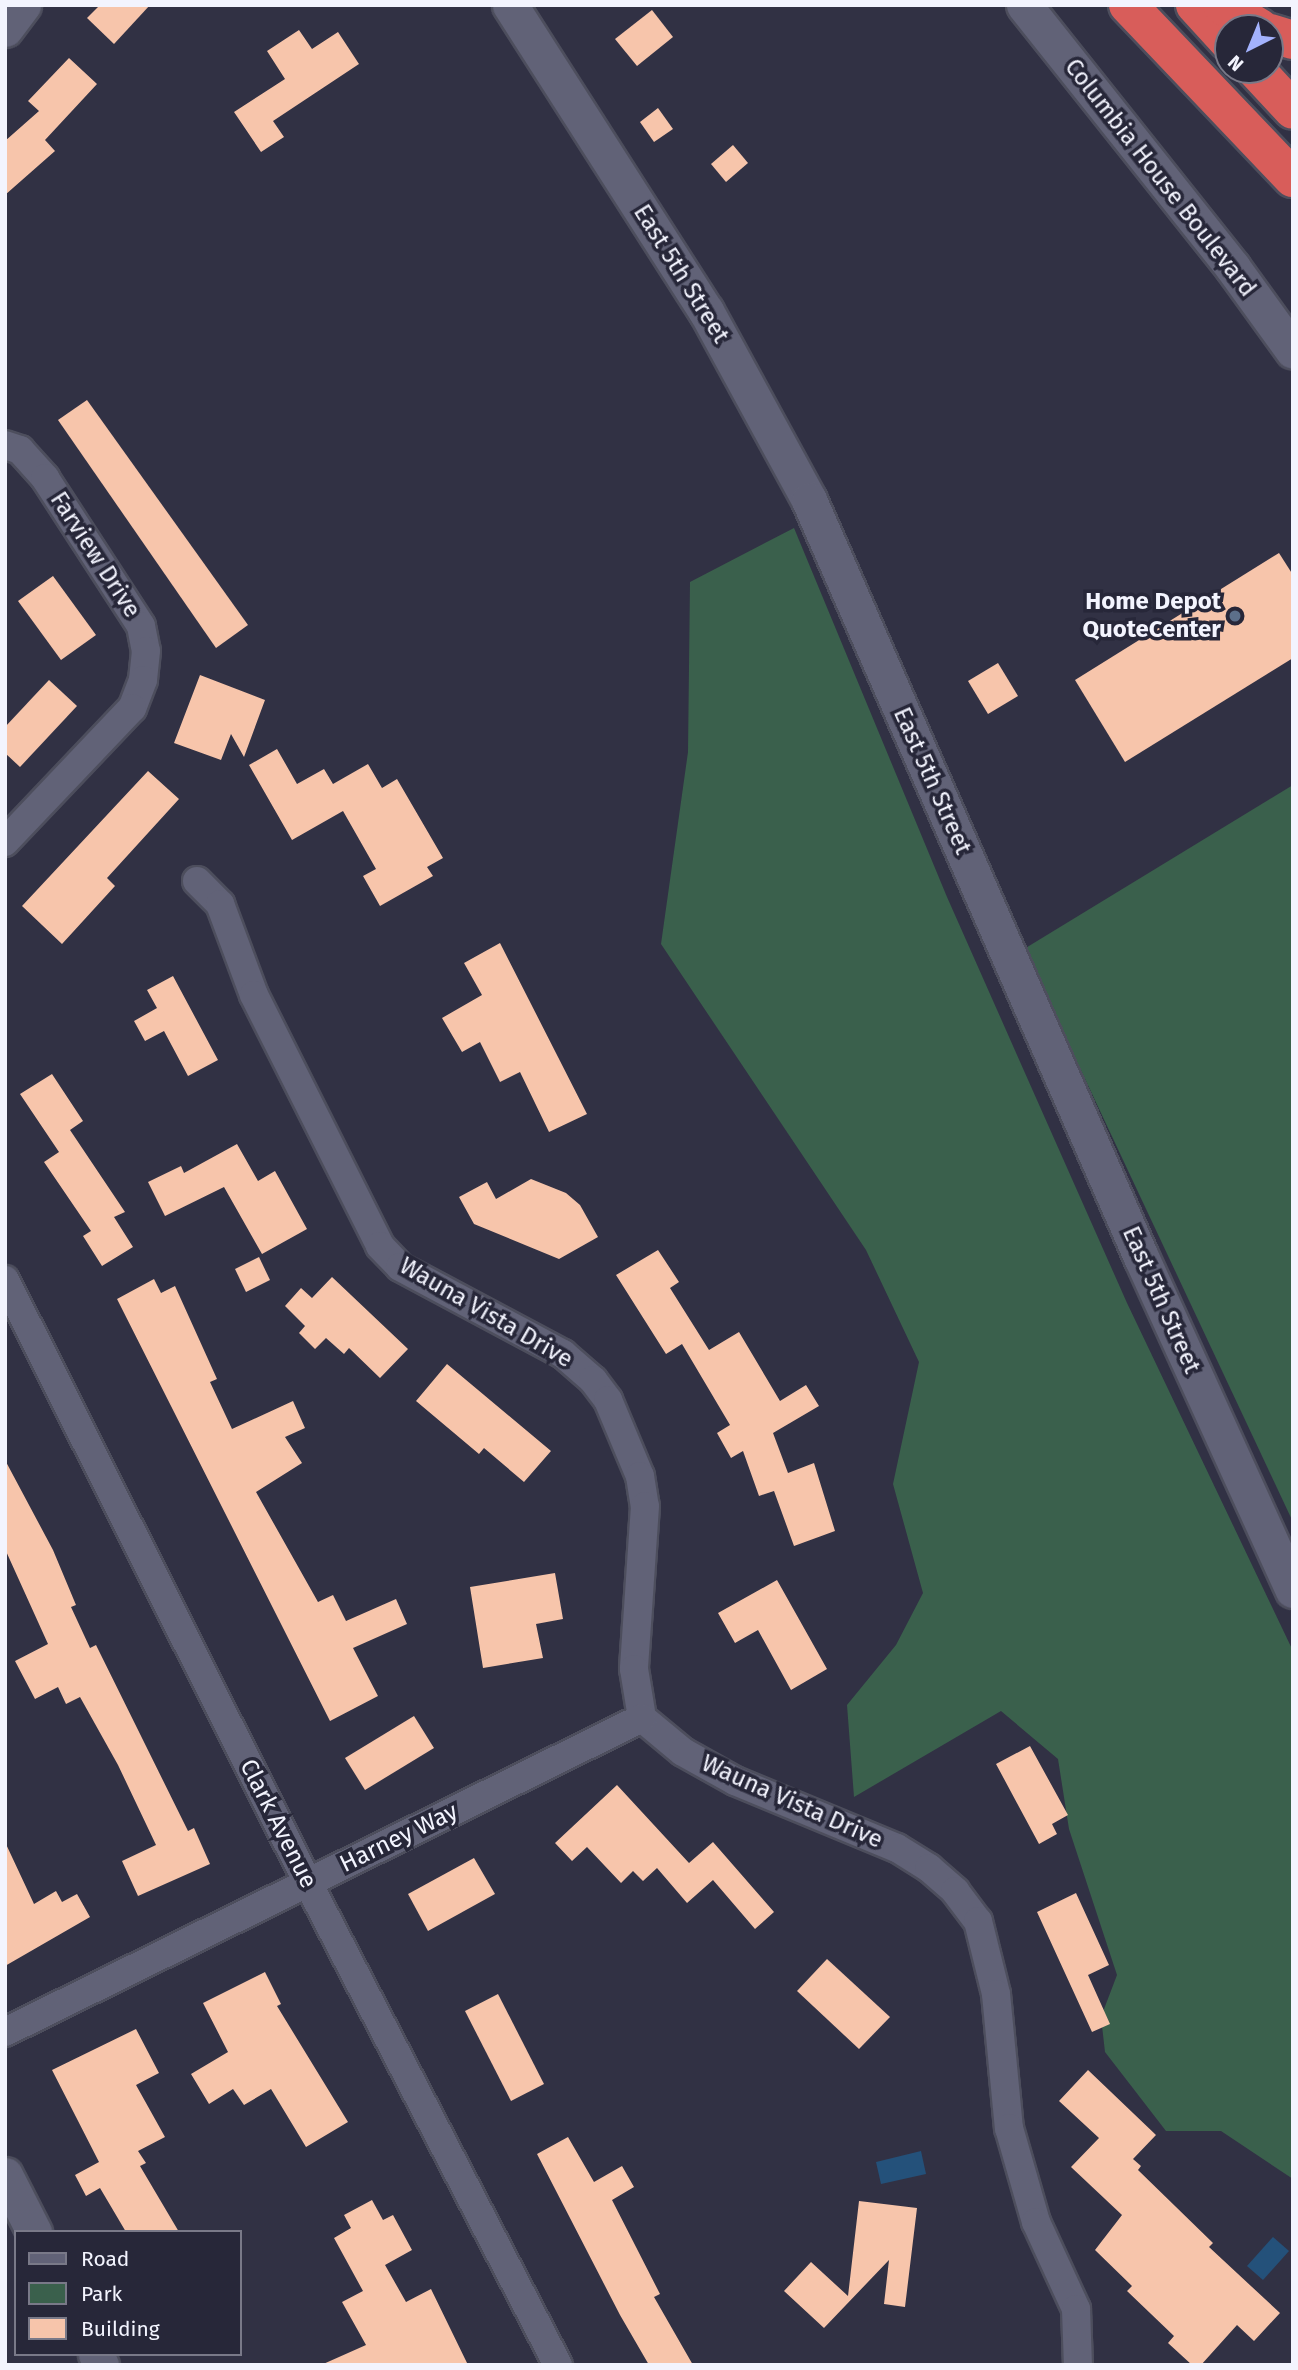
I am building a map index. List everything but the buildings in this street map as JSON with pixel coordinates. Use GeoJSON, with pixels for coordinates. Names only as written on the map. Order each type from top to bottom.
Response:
{"type":"FeatureCollection","features":[{"type":"Feature","properties":{"kind":"highway"},"geometry":{"type":"LineString","coordinates":[[1128,5],[1293,178]]}},
{"type":"Feature","properties":{"kind":"highway"},"geometry":{"type":"LineString","coordinates":[[1195,5],[1214,26]]}},
{"type":"Feature","properties":{"kind":"highway"},"geometry":{"type":"LineString","coordinates":[[1269,84],[1293,110]]}},
{"type":"Feature","properties":{"kind":"street"},"geometry":{"type":"LineString","coordinates":[[5,29],[23,5]]}},
{"type":"Feature","properties":{"kind":"street","name":"East 5th Street"},"geometry":{"type":"LineString","coordinates":[[510,5],[706,311],[803,488],[1141,1257],[1293,1590]]}},
{"type":"Feature","properties":{"kind":"street","name":"Columbia House Boulevard"},"geometry":{"type":"LineString","coordinates":[[1024,5],[1233,268],[1293,351]]}},
{"type":"Feature","properties":{"kind":"street","name":"Farview Drive"},"geometry":{"type":"LineString","coordinates":[[5,445],[20,450],[45,478],[141,626],[146,651],[143,680],[132,708],[5,842]]}},
{"type":"Feature","properties":{"kind":"street","name":"Wauna Vista Drive"},"geometry":{"type":"LineString","coordinates":[[197,881],[220,904],[254,995],[380,1246],[400,1267],[563,1354],[593,1380],[608,1401],[640,1476],[645,1506],[634,1669],[642,1718],[684,1752],[735,1780],[908,1855],[955,1891],[978,1921],[996,1994],[1009,2128],[1036,2222],[1076,2309],[1078,2365]]}},
{"type":"Feature","properties":{"kind":"street","name":"Clark Avenue"},"geometry":{"type":"LineString","coordinates":[[5,1280],[308,1883],[558,2365]]}},
{"type":"Feature","properties":{"kind":"street","name":"Harney Way"},"geometry":{"type":"LineString","coordinates":[[5,2032],[642,1718]]}},
{"type":"Feature","properties":{"kind":"street"},"geometry":{"type":"LineString","coordinates":[[5,2175],[33,2230]]}},
{"type":"Feature","properties":{"kind":"green space"},"geometry":{"type":"Polygon","coordinates":[[[794,528],[947,897],[1127,1303],[1293,1651],[1293,2179],[1221,2131],[1166,2131],[1105,2052],[1101,2017],[1117,1975],[1069,1829],[1058,1759],[1001,1711],[854,1797],[847,1705],[896,1645],[923,1593],[893,1484],[919,1362],[866,1250],[661,944],[688,752],[690,582],[794,528]]]}},
{"type":"Feature","properties":{"kind":"green space"},"geometry":{"type":"Polygon","coordinates":[[[1293,785],[1293,1522],[1024,949],[1293,785]]]}},
{"type":"Feature","properties":{"kind":"water"},"geometry":{"type":"Polygon","coordinates":[[[921,2151],[926,2174],[881,2184],[876,2162],[921,2151]]]}},
{"type":"Feature","properties":{"kind":"water"},"geometry":{"type":"Polygon","coordinates":[[[1273,2237],[1289,2251],[1263,2280],[1247,2266],[1273,2237]]]}},
{"type":"Feature","properties":{"kind":"place","name":"Home Depot QuoteCenter"},"geometry":{"type":"Point","coordinates":[1235,616]}}]}
